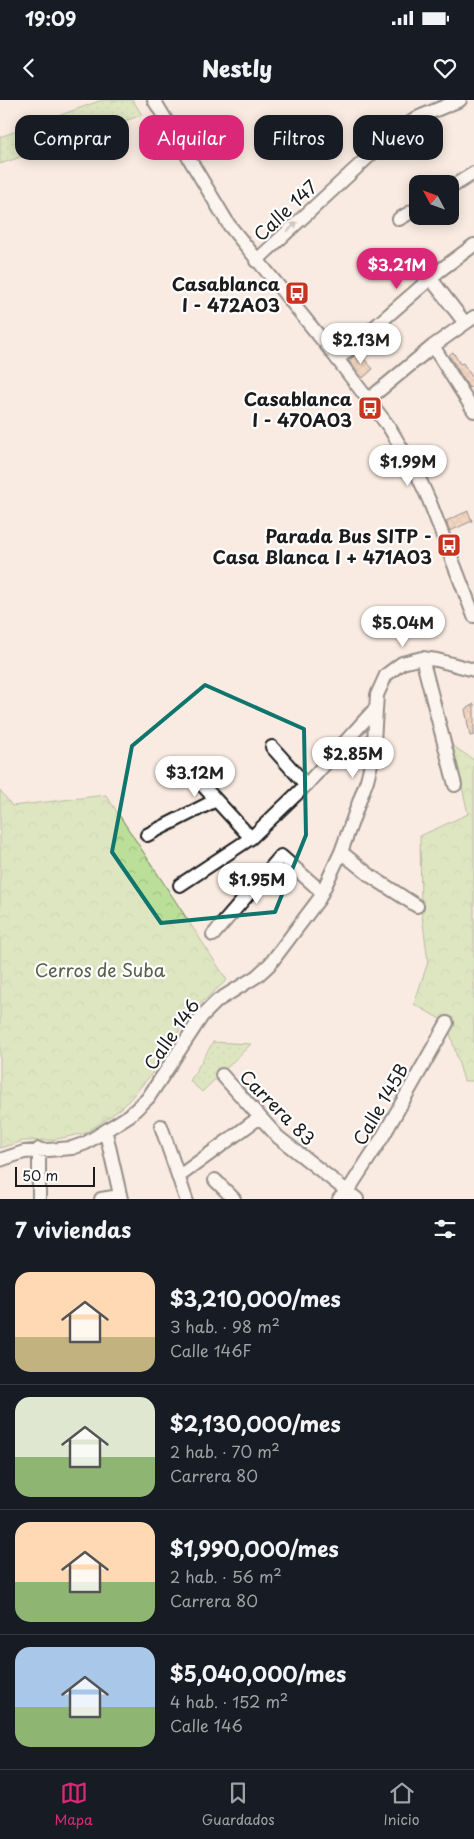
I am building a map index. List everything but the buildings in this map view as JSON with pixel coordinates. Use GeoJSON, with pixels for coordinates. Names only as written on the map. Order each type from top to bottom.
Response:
{"type":"FeatureCollection","features":[{"type":"Feature","properties":{"kind":"street"},"geometry":{"type":"LineString","coordinates":[[154,100],[224,218],[256,260],[338,359],[389,427],[418,476],[474,616]]}},
{"type":"Feature","properties":{"kind":"street","name":"Calle 147"},"geometry":{"type":"LineString","coordinates":[[256,260],[393,134],[419,117],[460,100]]}},
{"type":"Feature","properties":{"kind":"street"},"geometry":{"type":"LineString","coordinates":[[459,182],[474,173]]}},
{"type":"Feature","properties":{"kind":"street"},"geometry":{"type":"LineString","coordinates":[[400,219],[409,214]]}},
{"type":"Feature","properties":{"kind":"street"},"geometry":{"type":"LineString","coordinates":[[338,359],[431,279],[474,245]]}},
{"type":"Feature","properties":{"kind":"street"},"geometry":{"type":"LineString","coordinates":[[369,399],[433,346],[469,320],[431,279]]}},
{"type":"Feature","properties":{"kind":"street"},"geometry":{"type":"LineString","coordinates":[[433,346],[469,394],[474,411]]}},
{"type":"Feature","properties":{"kind":"street"},"geometry":{"type":"LineString","coordinates":[[422,658],[454,785]]}},
{"type":"Feature","properties":{"kind":"street","name":"Calle 146"},"geometry":{"type":"LineString","coordinates":[[0,1160],[38,1150],[72,1148],[106,1132],[130,1115],[148,1098],[190,1033],[217,1001],[257,976],[270,964],[292,937],[322,892],[341,852],[371,764],[377,695],[386,675],[402,663],[422,658],[454,663],[474,670]]}},
{"type":"Feature","properties":{"kind":"street"},"geometry":{"type":"LineString","coordinates":[[180,885],[251,838],[306,785],[375,709]]}},
{"type":"Feature","properties":{"kind":"street"},"geometry":{"type":"LineString","coordinates":[[272,748],[306,785]]}},
{"type":"Feature","properties":{"kind":"street"},"geometry":{"type":"LineString","coordinates":[[194,776],[251,838]]}},
{"type":"Feature","properties":{"kind":"street"},"geometry":{"type":"LineString","coordinates":[[147,835],[216,800]]}},
{"type":"Feature","properties":{"kind":"street"},"geometry":{"type":"LineString","coordinates":[[341,852],[372,877],[417,906]]}},
{"type":"Feature","properties":{"kind":"street"},"geometry":{"type":"LineString","coordinates":[[212,935],[281,856],[322,892]]}},
{"type":"Feature","properties":{"kind":"street","name":"Calle 145B"},"geometry":{"type":"LineString","coordinates":[[348,1197],[447,1023]]}},
{"type":"Feature","properties":{"kind":"street","name":"Carrera 83"},"geometry":{"type":"LineString","coordinates":[[222,1075],[278,1137],[348,1197]]}},
{"type":"Feature","properties":{"kind":"street"},"geometry":{"type":"LineString","coordinates":[[178,1177],[260,1117]]}},
{"type":"Feature","properties":{"kind":"street"},"geometry":{"type":"LineString","coordinates":[[161,1126],[186,1199]]}},
{"type":"Feature","properties":{"kind":"street"},"geometry":{"type":"LineString","coordinates":[[101,1199],[120,1197],[106,1132]]}},
{"type":"Feature","properties":{"kind":"street"},"geometry":{"type":"LineString","coordinates":[[38,1150],[39,1199]]}},
{"type":"Feature","properties":{"kind":"street"},"geometry":{"type":"LineString","coordinates":[[216,1180],[234,1199]]}},
{"type":"Feature","properties":{"kind":"highlighted area"},"geometry":{"type":"Polygon","coordinates":[[[205,685],[304,729],[306,835],[275,912],[161,923],[112,852],[132,746],[205,685]]]}},
{"type":"Feature","properties":{"kind":"green space"},"geometry":{"type":"Polygon","coordinates":[[[102,100],[133,100],[142,115],[129,119],[129,115],[61,115],[102,100]]]}},
{"type":"Feature","properties":{"kind":"green space"},"geometry":{"type":"Polygon","coordinates":[[[15,132],[15,159],[0,164],[0,137],[15,132]]]}},
{"type":"Feature","properties":{"kind":"green space"},"geometry":{"type":"Polygon","coordinates":[[[453,746],[474,760],[474,1081],[464,1081],[447,1023],[414,1004],[428,962],[421,907],[420,836],[468,814],[453,746]]]}},
{"type":"Feature","properties":{"kind":"green space","name":"Cerros de Suba"},"geometry":{"type":"Polygon","coordinates":[[[0,790],[12,806],[106,795],[227,980],[192,1011],[150,1076],[123,1107],[86,1133],[52,1140],[23,1141],[0,1148],[0,790]]]}},
{"type":"Feature","properties":{"kind":"green space"},"geometry":{"type":"Polygon","coordinates":[[[213,1042],[251,1044],[202,1092],[190,1081],[213,1042]]]}},
{"type":"Feature","properties":{"kind":"place","name":"Casablanca I - 472A03"},"geometry":{"type":"Point","coordinates":[297,293]}},
{"type":"Feature","properties":{"kind":"place","name":"Casablanca I - 470A03"},"geometry":{"type":"Point","coordinates":[370,408]}},
{"type":"Feature","properties":{"kind":"place","name":"Parada Bus SITP - Casa Blanca I + 471A03"},"geometry":{"type":"Point","coordinates":[449,545]}}]}
